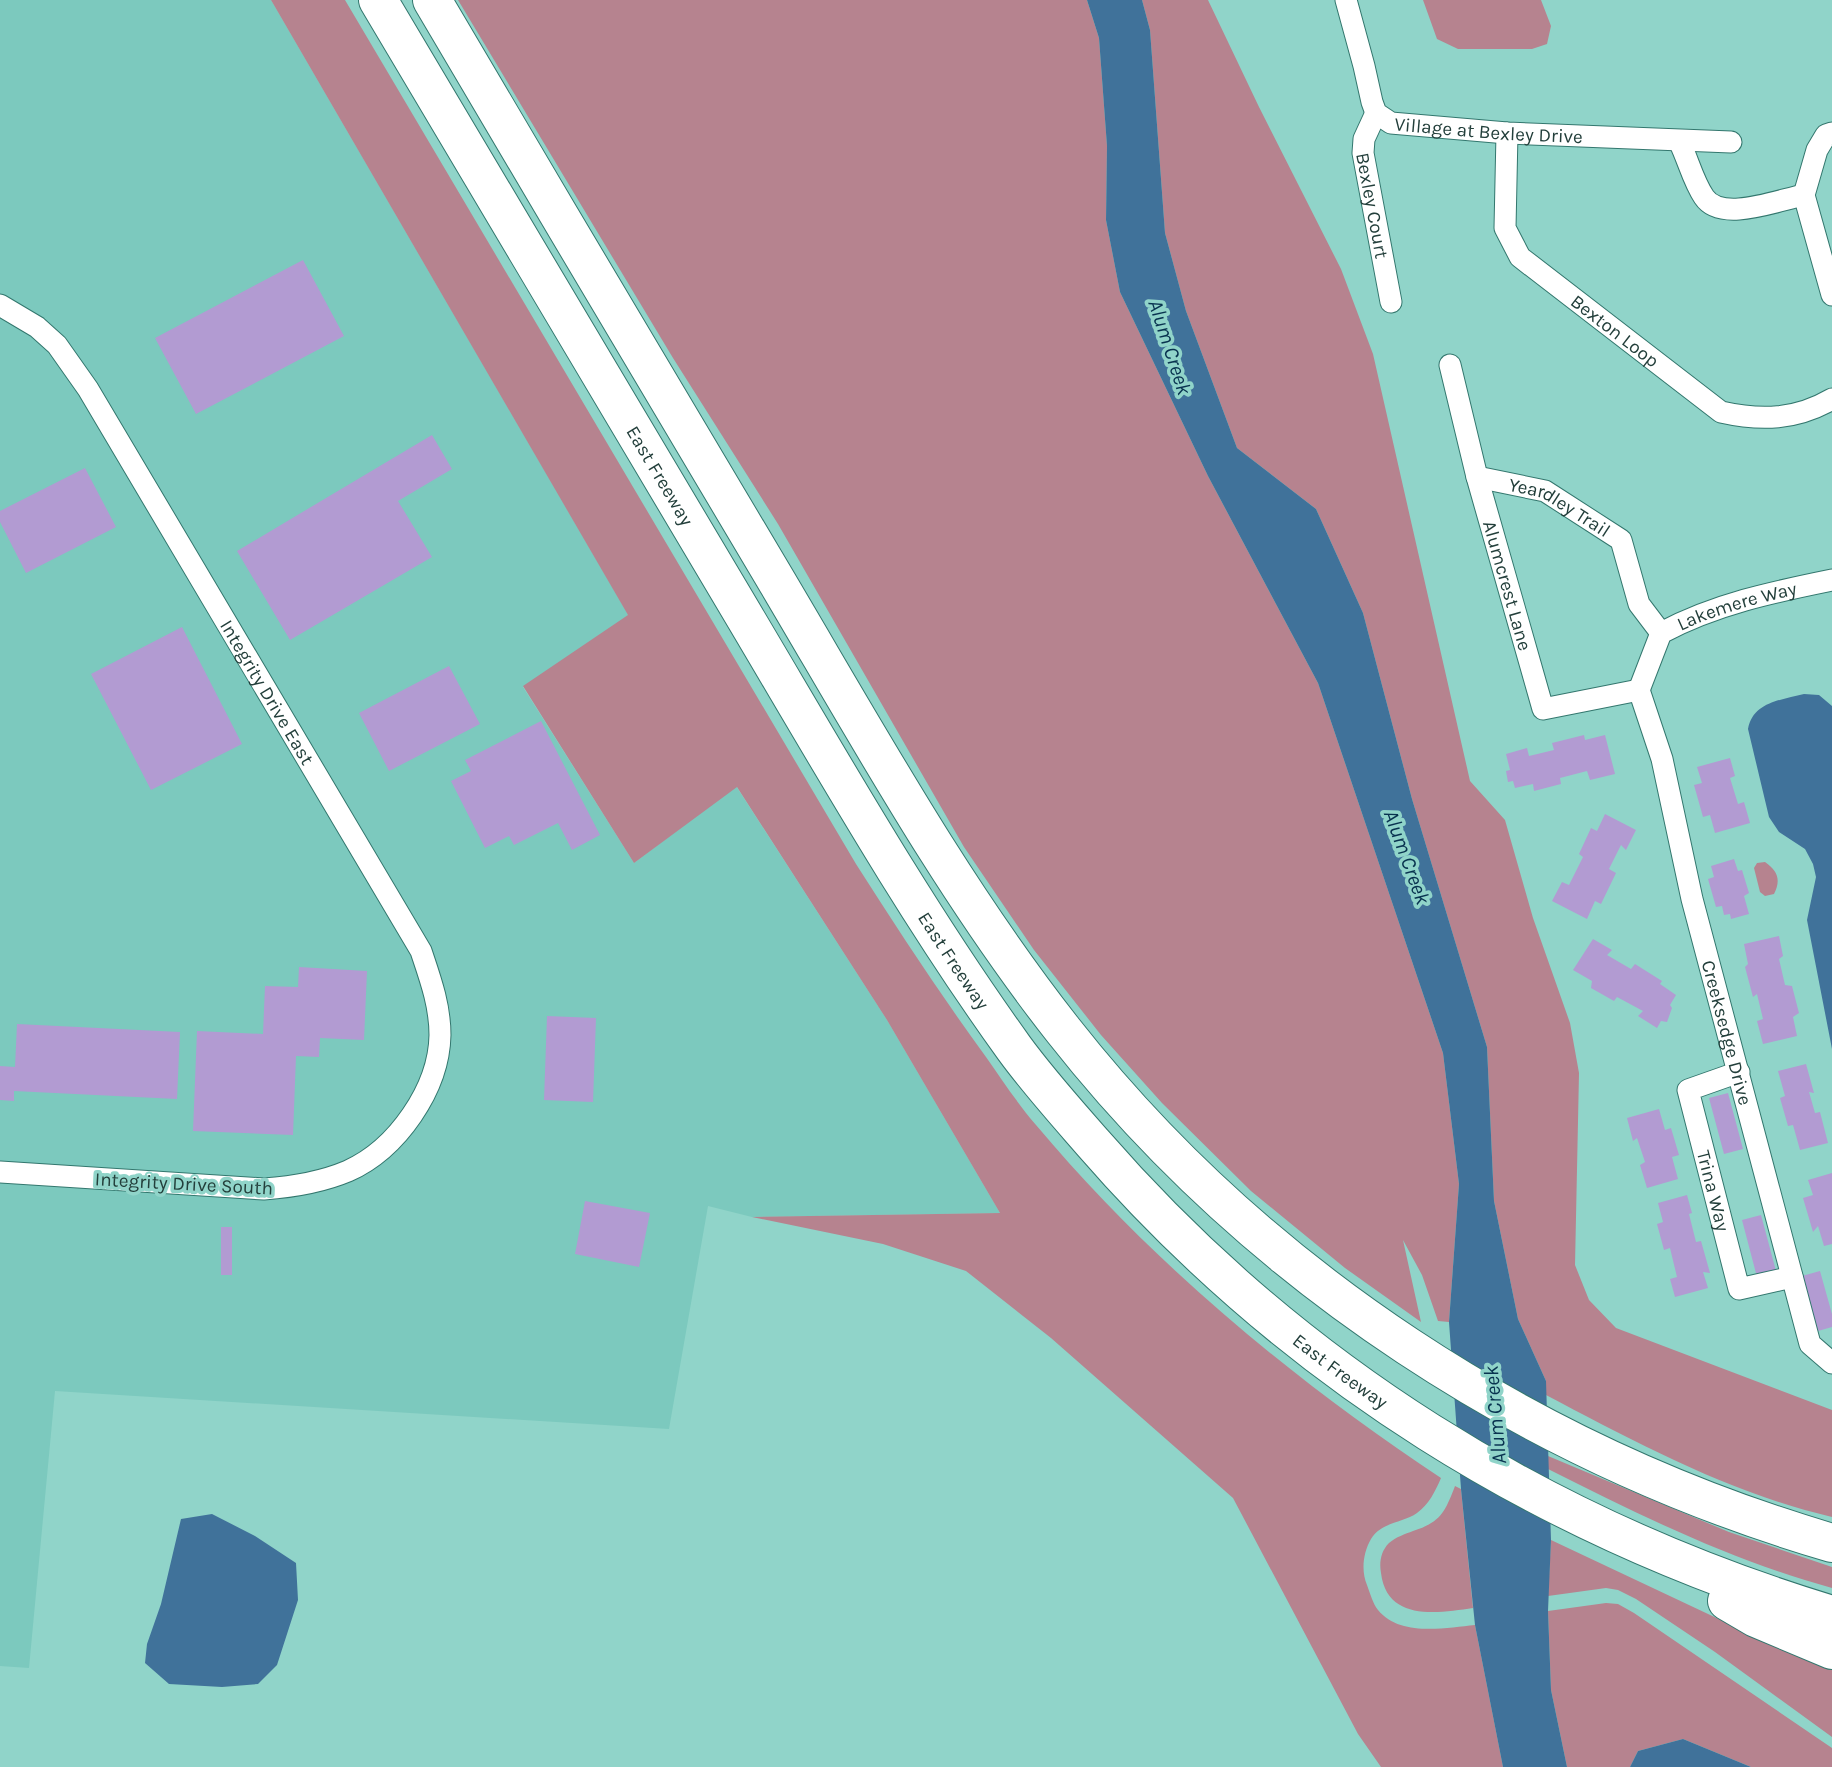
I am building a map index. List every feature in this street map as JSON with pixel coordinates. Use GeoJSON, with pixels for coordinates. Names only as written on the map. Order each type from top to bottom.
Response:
{"type":"FeatureCollection","features":[{"type":"Feature","properties":{"kind":"highway","name":"East Freeway"},"geometry":{"type":"LineString","coordinates":[[378,0],[891,863],[1016,1051],[1112,1165],[1203,1258],[1288,1332],[1389,1407],[1498,1473],[1633,1543],[1738,1585],[1832,1615]]}},
{"type":"Feature","properties":{"kind":"highway"},"geometry":{"type":"LineString","coordinates":[[432,0],[879,754],[997,940],[1079,1049],[1172,1152],[1246,1222],[1306,1273],[1379,1328],[1497,1401],[1622,1465],[1696,1496],[1786,1529],[1832,1542]]}},
{"type":"Feature","properties":{"kind":"highway"},"geometry":{"type":"LineString","coordinates":[[1633,1543],[1756,1618],[1832,1650]]}},
{"type":"Feature","properties":{"kind":"street","name":"Village at Bexley Drive"},"geometry":{"type":"LineString","coordinates":[[1346,0],[1376,113],[1391,123],[1507,133],[1731,142]]}},
{"type":"Feature","properties":{"kind":"street","name":"Bexley Court"},"geometry":{"type":"LineString","coordinates":[[1376,113],[1364,139],[1363,158],[1391,302]]}},
{"type":"Feature","properties":{"kind":"street","name":"Bexton Loop"},"geometry":{"type":"LineString","coordinates":[[1507,133],[1505,228],[1520,257],[1721,412],[1750,419],[1779,418],[1816,409],[1832,400]]}},
{"type":"Feature","properties":{"kind":"street"},"geometry":{"type":"LineString","coordinates":[[1832,133],[1826,135],[1824,155],[1804,195],[1832,295]]}},
{"type":"Feature","properties":{"kind":"street"},"geometry":{"type":"LineString","coordinates":[[1679,141],[1704,198],[1714,208],[1746,208],[1804,195]]}},
{"type":"Feature","properties":{"kind":"street","name":"Integrity Drive East"},"geometry":{"type":"LineString","coordinates":[[8,310],[37,327],[57,345],[88,389],[421,951],[436,1000],[440,1034],[433,1075],[422,1101]]}},
{"type":"Feature","properties":{"kind":"street","name":"Alumcrest Lane"},"geometry":{"type":"LineString","coordinates":[[1450,365],[1477,477],[1543,709],[1639,690]]}},
{"type":"Feature","properties":{"kind":"street","name":"Yeardley Trail"},"geometry":{"type":"LineString","coordinates":[[1477,477],[1545,491],[1621,540],[1639,604],[1661,633]]}},
{"type":"Feature","properties":{"kind":"street","name":"Lakemere Way"},"geometry":{"type":"LineString","coordinates":[[1639,690],[1661,633],[1689,617],[1770,592],[1832,580]]}},
{"type":"Feature","properties":{"kind":"street","name":"Creeksedge Drive"},"geometry":{"type":"LineString","coordinates":[[1639,690],[1662,759],[1692,899],[1810,1344],[1832,1363]]}},
{"type":"Feature","properties":{"kind":"street","name":"Trina Way"},"geometry":{"type":"LineString","coordinates":[[1739,1072],[1688,1090],[1739,1289],[1792,1277]]}},
{"type":"Feature","properties":{"kind":"street","name":"Integrity Drive South"},"geometry":{"type":"LineString","coordinates":[[0,1172],[264,1189],[284,1188],[349,1170],[367,1159],[402,1127],[422,1101]]}},
{"type":"Feature","properties":{"kind":"shaded area"},"geometry":{"type":"Polygon","coordinates":[[[0,0],[271,0],[629,616],[523,687],[634,863],[736,786],[887,1020],[1000,1213],[752,1217],[708,1206],[669,1429],[55,1391],[29,1668],[0,1666],[0,0]]]}},
{"type":"Feature","properties":{"kind":"shaded area"},"geometry":{"type":"Polygon","coordinates":[[[271,0],[345,0],[856,864],[936,986],[1029,1117],[1127,1224],[1226,1316],[1331,1400],[1441,1478],[1421,1509],[1375,1533],[1366,1550],[1365,1580],[1378,1610],[1387,1619],[1398,1624],[1424,1629],[1475,1625],[1503,1767],[1381,1767],[1358,1734],[1233,1498],[1051,1338],[966,1271],[883,1244],[752,1217],[1000,1213],[887,1020],[737,787],[634,863],[523,686],[628,615],[271,0]]]}},
{"type":"Feature","properties":{"kind":"shaded area"},"geometry":{"type":"Polygon","coordinates":[[[458,0],[1087,0],[1099,38],[1107,146],[1106,220],[1120,292],[1208,476],[1318,683],[1443,1053],[1459,1184],[1449,1322],[1438,1321],[1422,1275],[1403,1240],[1421,1322],[1345,1268],[1251,1191],[1162,1103],[1101,1035],[1034,950],[964,847],[778,524],[673,358],[458,0]]]}},
{"type":"Feature","properties":{"kind":"shaded area"},"geometry":{"type":"Polygon","coordinates":[[[1142,0],[1208,0],[1341,269],[1373,354],[1470,781],[1505,820],[1533,918],[1570,1023],[1579,1073],[1575,1265],[1589,1300],[1616,1328],[1832,1410],[1832,1517],[1721,1481],[1649,1448],[1546,1395],[1546,1381],[1518,1319],[1494,1201],[1487,1047],[1412,799],[1363,613],[1316,509],[1237,448],[1186,311],[1165,233],[1150,30],[1142,0]]]}},
{"type":"Feature","properties":{"kind":"shaded area"},"geometry":{"type":"Polygon","coordinates":[[[1423,0],[1541,0],[1551,26],[1547,44],[1532,49],[1458,49],[1437,39],[1423,0]]]}},
{"type":"Feature","properties":{"kind":"shaded area"},"geometry":{"type":"Polygon","coordinates":[[[1765,862],[1773,869],[1778,880],[1774,894],[1765,896],[1760,892],[1754,868],[1757,863],[1765,862]]]}},
{"type":"Feature","properties":{"kind":"shaded area"},"geometry":{"type":"Polygon","coordinates":[[[1548,1456],[1729,1532],[1832,1567],[1832,1588],[1723,1551],[1652,1520],[1548,1469],[1548,1456]]]}},
{"type":"Feature","properties":{"kind":"shaded area"},"geometry":{"type":"Polygon","coordinates":[[[1455,1486],[1461,1489],[1473,1608],[1430,1612],[1404,1607],[1393,1600],[1385,1589],[1380,1569],[1382,1553],[1395,1539],[1436,1520],[1445,1509],[1455,1486]]]}},
{"type":"Feature","properties":{"kind":"shaded area"},"geometry":{"type":"Polygon","coordinates":[[[1551,1540],[1759,1638],[1832,1669],[1832,1737],[1715,1652],[1636,1599],[1618,1590],[1606,1588],[1548,1596],[1551,1540]]]}},
{"type":"Feature","properties":{"kind":"shaded area"},"geometry":{"type":"Polygon","coordinates":[[[1606,1603],[1618,1604],[1634,1613],[1832,1748],[1832,1767],[1751,1767],[1683,1739],[1638,1751],[1630,1767],[1567,1767],[1551,1690],[1548,1611],[1606,1603]]]}},
{"type":"Feature","properties":{"kind":"water","name":"Alum Creek"},"geometry":{"type":"Polygon","coordinates":[[[1087,0],[1142,0],[1150,30],[1165,233],[1186,311],[1237,448],[1316,509],[1363,613],[1412,799],[1487,1047],[1494,1201],[1518,1319],[1546,1381],[1551,1540],[1548,1611],[1551,1690],[1567,1767],[1503,1767],[1475,1625],[1461,1489],[1449,1322],[1459,1184],[1443,1053],[1318,683],[1208,476],[1120,292],[1106,220],[1107,146],[1099,38],[1087,0]]]}},
{"type":"Feature","properties":{"kind":"water"},"geometry":{"type":"Polygon","coordinates":[[[1804,694],[1819,695],[1832,706],[1832,1049],[1807,920],[1816,877],[1813,864],[1805,849],[1779,832],[1769,817],[1748,729],[1751,720],[1762,708],[1804,694]]]}},
{"type":"Feature","properties":{"kind":"water"},"geometry":{"type":"Polygon","coordinates":[[[212,1514],[255,1536],[296,1563],[298,1600],[277,1665],[258,1684],[222,1687],[169,1684],[145,1663],[147,1644],[161,1604],[181,1519],[212,1514]]]}},
{"type":"Feature","properties":{"kind":"water"},"geometry":{"type":"Polygon","coordinates":[[[1683,1739],[1751,1767],[1630,1767],[1638,1751],[1683,1739]]]}},
{"type":"Feature","properties":{"kind":"building"},"geometry":{"type":"Polygon","coordinates":[[[303,260],[344,336],[196,414],[155,338],[303,260]]]}},
{"type":"Feature","properties":{"kind":"building"},"geometry":{"type":"Polygon","coordinates":[[[432,435],[452,469],[398,501],[432,557],[290,640],[237,551],[432,435]]]}},
{"type":"Feature","properties":{"kind":"building"},"geometry":{"type":"Polygon","coordinates":[[[85,468],[116,527],[26,573],[0,522],[0,511],[85,468]]]}},
{"type":"Feature","properties":{"kind":"building"},"geometry":{"type":"Polygon","coordinates":[[[182,627],[242,744],[151,790],[91,674],[182,627]]]}},
{"type":"Feature","properties":{"kind":"building"},"geometry":{"type":"Polygon","coordinates":[[[449,666],[480,724],[389,771],[359,713],[449,666]]]}},
{"type":"Feature","properties":{"kind":"building"},"geometry":{"type":"Polygon","coordinates":[[[541,721],[600,835],[572,850],[558,823],[514,845],[509,836],[485,848],[451,781],[471,771],[465,760],[541,721]]]}},
{"type":"Feature","properties":{"kind":"building"},"geometry":{"type":"Polygon","coordinates":[[[1584,735],[1585,740],[1605,735],[1615,774],[1590,780],[1587,771],[1560,778],[1561,784],[1534,791],[1533,784],[1515,788],[1513,781],[1508,782],[1506,771],[1510,770],[1506,754],[1527,748],[1529,756],[1554,750],[1552,743],[1584,735]]]}},
{"type":"Feature","properties":{"kind":"building"},"geometry":{"type":"Polygon","coordinates":[[[1730,758],[1735,776],[1730,778],[1738,804],[1744,802],[1750,823],[1715,833],[1710,815],[1703,817],[1694,785],[1702,783],[1697,767],[1730,758]]]}},
{"type":"Feature","properties":{"kind":"building"},"geometry":{"type":"Polygon","coordinates":[[[1605,814],[1636,830],[1626,850],[1621,845],[1609,869],[1616,873],[1601,904],[1595,901],[1587,919],[1552,901],[1562,882],[1569,885],[1583,857],[1579,854],[1591,828],[1597,831],[1605,814]]]}},
{"type":"Feature","properties":{"kind":"building"},"geometry":{"type":"Polygon","coordinates":[[[1734,859],[1738,871],[1742,870],[1749,893],[1744,896],[1749,914],[1731,919],[1730,914],[1724,915],[1722,906],[1716,907],[1708,879],[1714,877],[1711,866],[1734,859]]]}},
{"type":"Feature","properties":{"kind":"building"},"geometry":{"type":"Polygon","coordinates":[[[1779,936],[1783,956],[1779,959],[1785,985],[1792,986],[1799,1013],[1793,1017],[1797,1036],[1763,1044],[1757,1021],[1763,1019],[1757,994],[1753,997],[1745,967],[1748,964],[1744,944],[1779,936]]]}},
{"type":"Feature","properties":{"kind":"building"},"geometry":{"type":"Polygon","coordinates":[[[1593,939],[1612,950],[1607,955],[1631,969],[1635,964],[1662,981],[1660,984],[1676,995],[1670,1005],[1672,1008],[1667,1022],[1661,1021],[1657,1028],[1638,1016],[1643,1011],[1617,997],[1614,1001],[1591,988],[1592,981],[1573,970],[1593,939]]]}},
{"type":"Feature","properties":{"kind":"building"},"geometry":{"type":"Polygon","coordinates":[[[299,967],[367,971],[364,1040],[320,1038],[319,1057],[296,1056],[293,1135],[193,1131],[197,1031],[263,1034],[265,986],[298,987],[299,967]]]}},
{"type":"Feature","properties":{"kind":"building"},"geometry":{"type":"Polygon","coordinates":[[[547,1016],[596,1018],[593,1102],[544,1100],[547,1016]]]}},
{"type":"Feature","properties":{"kind":"building"},"geometry":{"type":"Polygon","coordinates":[[[17,1024],[180,1032],[177,1099],[14,1091],[14,1101],[0,1100],[0,1066],[15,1067],[17,1024]]]}},
{"type":"Feature","properties":{"kind":"building"},"geometry":{"type":"Polygon","coordinates":[[[1806,1064],[1814,1093],[1809,1092],[1815,1113],[1820,1112],[1828,1143],[1800,1150],[1793,1125],[1788,1126],[1780,1098],[1785,1096],[1778,1071],[1806,1064]]]}},
{"type":"Feature","properties":{"kind":"building"},"geometry":{"type":"Polygon","coordinates":[[[1728,1093],[1743,1149],[1724,1154],[1709,1098],[1728,1093]]]}},
{"type":"Feature","properties":{"kind":"building"},"geometry":{"type":"Polygon","coordinates":[[[1659,1109],[1665,1130],[1671,1128],[1679,1155],[1672,1157],[1678,1179],[1647,1188],[1640,1165],[1645,1162],[1637,1138],[1633,1141],[1627,1118],[1659,1109]]]}},
{"type":"Feature","properties":{"kind":"building"},"geometry":{"type":"Polygon","coordinates":[[[1832,1173],[1832,1244],[1824,1246],[1818,1226],[1813,1232],[1803,1198],[1813,1195],[1808,1180],[1832,1173]]]}},
{"type":"Feature","properties":{"kind":"building"},"geometry":{"type":"Polygon","coordinates":[[[1687,1195],[1696,1242],[1701,1241],[1710,1273],[1703,1272],[1708,1288],[1675,1297],[1670,1279],[1677,1277],[1670,1248],[1664,1250],[1657,1224],[1663,1222],[1658,1203],[1687,1195]]]}},
{"type":"Feature","properties":{"kind":"building"},"geometry":{"type":"Polygon","coordinates":[[[585,1201],[650,1213],[639,1267],[575,1254],[585,1201]]]}},
{"type":"Feature","properties":{"kind":"building"},"geometry":{"type":"Polygon","coordinates":[[[1761,1215],[1776,1271],[1757,1277],[1742,1220],[1761,1215]]]}},
{"type":"Feature","properties":{"kind":"building"},"geometry":{"type":"Polygon","coordinates":[[[221,1227],[232,1227],[232,1275],[221,1275],[221,1227]]]}},
{"type":"Feature","properties":{"kind":"building"},"geometry":{"type":"Polygon","coordinates":[[[1820,1271],[1832,1314],[1832,1327],[1818,1331],[1802,1276],[1820,1271]]]}}]}
